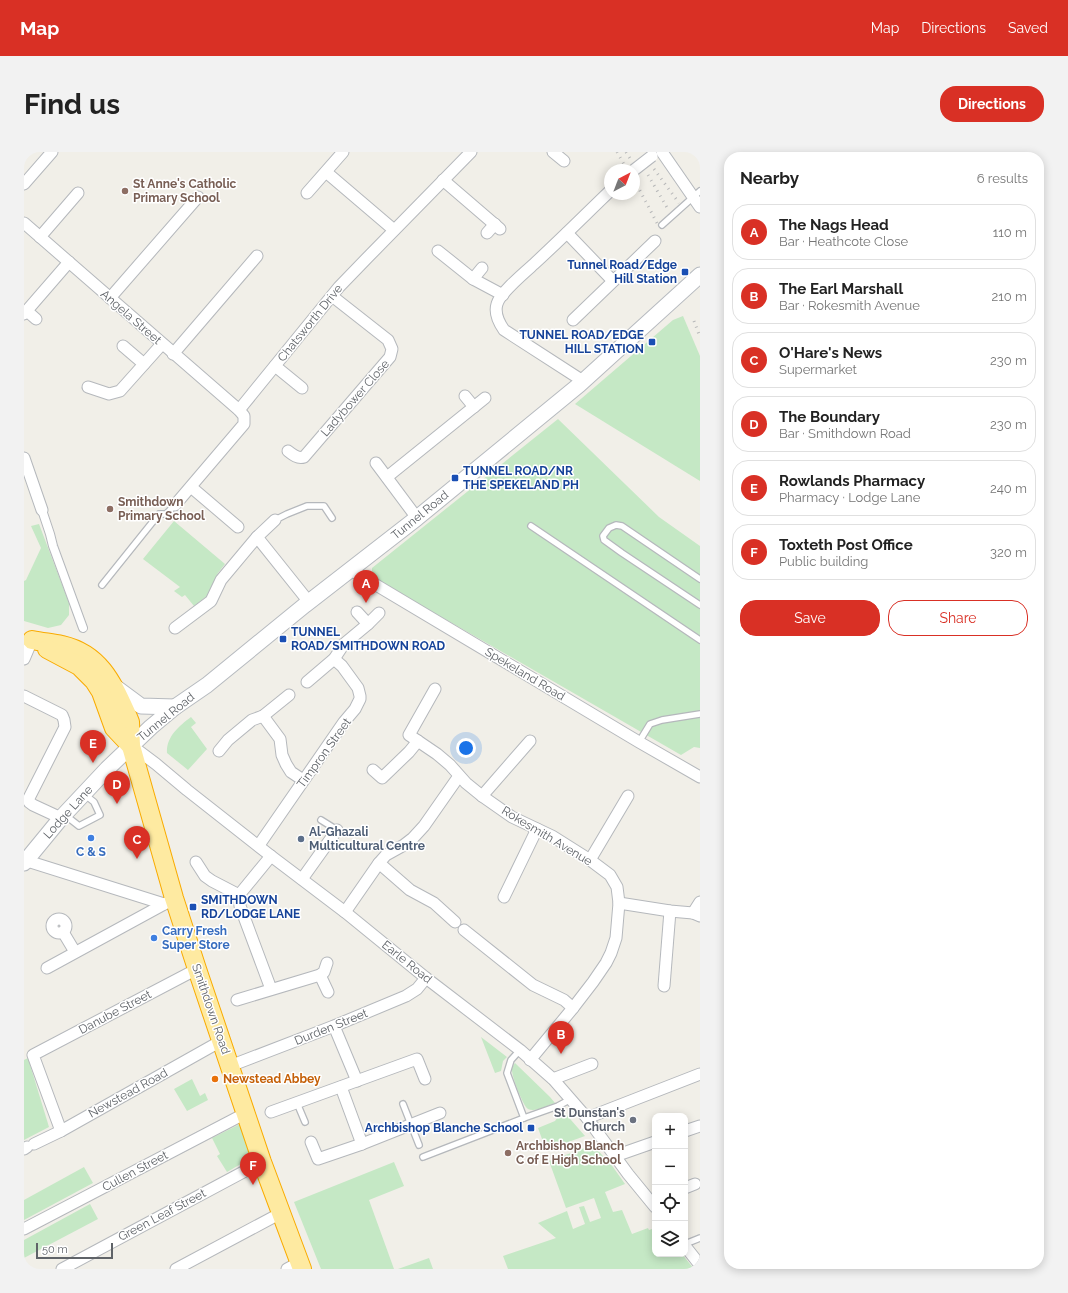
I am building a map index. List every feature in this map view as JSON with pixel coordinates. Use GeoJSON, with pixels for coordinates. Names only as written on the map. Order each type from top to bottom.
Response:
{"type":"FeatureCollection","features":[{"type":"Feature","properties":{"kind":"highway"},"geometry":{"type":"LineString","coordinates":[[28,638],[63,645],[76,650],[97,663],[114,686],[130,722],[131,746]]}},
{"type":"Feature","properties":{"kind":"highway"},"geometry":{"type":"LineString","coordinates":[[28,638],[79,666],[94,681],[101,692],[114,728],[131,746]]}},
{"type":"Feature","properties":{"kind":"highway","name":"Smithdown Road"},"geometry":{"type":"LineString","coordinates":[[131,746],[169,901],[197,969],[262,1162],[281,1212],[296,1267]]}},
{"type":"Feature","properties":{"kind":"main road","name":"Tunnel Road"},"geometry":{"type":"LineString","coordinates":[[131,746],[175,707],[207,685],[309,602],[417,518],[581,383],[700,275]]}},
{"type":"Feature","properties":{"kind":"main road"},"geometry":{"type":"LineString","coordinates":[[114,686],[141,706],[175,707]]}},
{"type":"Feature","properties":{"kind":"main road","name":"Lodge Lane"},"geometry":{"type":"LineString","coordinates":[[25,861],[63,816],[106,769],[131,746]]}},
{"type":"Feature","properties":{"kind":"street"},"geometry":{"type":"LineString","coordinates":[[24,184],[52,152]]}},
{"type":"Feature","properties":{"kind":"street"},"geometry":{"type":"LineString","coordinates":[[307,193],[343,152]]}},
{"type":"Feature","properties":{"kind":"street","name":"Chatsworth Drive"},"geometry":{"type":"LineString","coordinates":[[239,410],[336,291],[471,152]]}},
{"type":"Feature","properties":{"kind":"street"},"geometry":{"type":"LineString","coordinates":[[553,152],[564,161]]}},
{"type":"Feature","properties":{"kind":"street"},"geometry":{"type":"LineString","coordinates":[[640,166],[657,153],[696,195],[700,207]]}},
{"type":"Feature","properties":{"kind":"street"},"geometry":{"type":"LineString","coordinates":[[326,172],[394,230]]}},
{"type":"Feature","properties":{"kind":"street"},"geometry":{"type":"LineString","coordinates":[[444,180],[498,227],[487,233]]}},
{"type":"Feature","properties":{"kind":"street"},"geometry":{"type":"LineString","coordinates":[[40,237],[78,193]]}},
{"type":"Feature","properties":{"kind":"street"},"geometry":{"type":"LineString","coordinates":[[581,383],[504,330],[499,322],[497,304],[503,295],[604,197]]}},
{"type":"Feature","properties":{"kind":"street"},"geometry":{"type":"LineString","coordinates":[[110,298],[193,198]]}},
{"type":"Feature","properties":{"kind":"street","name":"Angela Street"},"geometry":{"type":"LineString","coordinates":[[24,223],[239,410]]}},
{"type":"Feature","properties":{"kind":"street"},"geometry":{"type":"LineString","coordinates":[[567,233],[613,281]]}},
{"type":"Feature","properties":{"kind":"street"},"geometry":{"type":"LineString","coordinates":[[573,320],[655,241]]}},
{"type":"Feature","properties":{"kind":"street"},"geometry":{"type":"LineString","coordinates":[[438,250],[473,279],[503,295]]}},
{"type":"Feature","properties":{"kind":"street"},"geometry":{"type":"LineString","coordinates":[[173,354],[245,264],[257,256]]}},
{"type":"Feature","properties":{"kind":"street"},"geometry":{"type":"LineString","coordinates":[[36,319],[25,312],[69,262]]}},
{"type":"Feature","properties":{"kind":"street"},"geometry":{"type":"LineString","coordinates":[[473,279],[482,268]]}},
{"type":"Feature","properties":{"kind":"street","name":"Ladybower Close"},"geometry":{"type":"LineString","coordinates":[[288,452],[296,457],[304,457],[390,357],[392,349],[388,340],[336,291]]}},
{"type":"Feature","properties":{"kind":"street"},"geometry":{"type":"LineString","coordinates":[[88,387],[111,398],[120,391],[162,344]]}},
{"type":"Feature","properties":{"kind":"street"},"geometry":{"type":"LineString","coordinates":[[124,346],[144,364]]}},
{"type":"Feature","properties":{"kind":"street"},"geometry":{"type":"LineString","coordinates":[[275,366],[302,388]]}},
{"type":"Feature","properties":{"kind":"street"},"geometry":{"type":"LineString","coordinates":[[465,396],[474,407]]}},
{"type":"Feature","properties":{"kind":"street"},"geometry":{"type":"LineString","coordinates":[[387,477],[485,398]]}},
{"type":"Feature","properties":{"kind":"street"},"geometry":{"type":"LineString","coordinates":[[175,505],[244,424],[244,416],[239,410]]}},
{"type":"Feature","properties":{"kind":"street"},"geometry":{"type":"LineString","coordinates":[[24,458],[53,546],[83,628]]}},
{"type":"Feature","properties":{"kind":"street"},"geometry":{"type":"LineString","coordinates":[[376,463],[417,518]]}},
{"type":"Feature","properties":{"kind":"street"},"geometry":{"type":"LineString","coordinates":[[191,487],[238,527]]}},
{"type":"Feature","properties":{"kind":"street"},"geometry":{"type":"LineString","coordinates":[[175,628],[211,601],[220,580],[256,537],[275,520]]}},
{"type":"Feature","properties":{"kind":"street"},"geometry":{"type":"LineString","coordinates":[[256,537],[309,602]]}},
{"type":"Feature","properties":{"kind":"street","name":"Spekeland Road"},"geometry":{"type":"LineString","coordinates":[[351,570],[700,777]]}},
{"type":"Feature","properties":{"kind":"street"},"geometry":{"type":"LineString","coordinates":[[358,612],[368,624]]}},
{"type":"Feature","properties":{"kind":"street"},"geometry":{"type":"LineString","coordinates":[[306,682],[334,659],[344,644],[379,613]]}},
{"type":"Feature","properties":{"kind":"street"},"geometry":{"type":"LineString","coordinates":[[24,659],[28,638]]}},
{"type":"Feature","properties":{"kind":"street","name":"Timpron Street"},"geometry":{"type":"LineString","coordinates":[[259,846],[303,780],[344,722],[353,712],[360,699],[358,688],[342,666],[334,659]]}},
{"type":"Feature","properties":{"kind":"street"},"geometry":{"type":"LineString","coordinates":[[372,770],[382,778],[409,752],[413,738],[435,689]]}},
{"type":"Feature","properties":{"kind":"street"},"geometry":{"type":"LineString","coordinates":[[219,751],[228,740],[252,720],[263,716],[289,695]]}},
{"type":"Feature","properties":{"kind":"street"},"geometry":{"type":"LineString","coordinates":[[24,696],[62,715],[64,720],[65,727],[29,798],[29,802],[33,805],[63,816]]}},
{"type":"Feature","properties":{"kind":"street"},"geometry":{"type":"LineString","coordinates":[[263,716],[280,739],[282,755],[290,772],[303,780]]}},
{"type":"Feature","properties":{"kind":"street","name":"Rokesmith Avenue"},"geometry":{"type":"LineString","coordinates":[[413,738],[442,758],[482,796],[512,817],[564,843],[590,860],[610,875],[617,887],[620,903],[616,938],[606,963],[573,1008],[530,1060]]}},
{"type":"Feature","properties":{"kind":"street"},"geometry":{"type":"LineString","coordinates":[[482,796],[530,741]]}},
{"type":"Feature","properties":{"kind":"street","name":"Earle Road"},"geometry":{"type":"LineString","coordinates":[[131,746],[345,912],[426,978],[520,1050],[553,1078],[572,1099],[628,1174],[652,1202]]}},
{"type":"Feature","properties":{"kind":"street"},"geometry":{"type":"LineString","coordinates":[[345,912],[378,863],[386,855],[413,838],[463,779]]}},
{"type":"Feature","properties":{"kind":"street"},"geometry":{"type":"LineString","coordinates":[[590,860],[628,796]]}},
{"type":"Feature","properties":{"kind":"street"},"geometry":{"type":"LineString","coordinates":[[504,897],[537,829]]}},
{"type":"Feature","properties":{"kind":"street"},"geometry":{"type":"LineString","coordinates":[[302,879],[337,830]]}},
{"type":"Feature","properties":{"kind":"street"},"geometry":{"type":"LineString","coordinates":[[271,856],[239,895],[240,906],[271,989]]}},
{"type":"Feature","properties":{"kind":"street"},"geometry":{"type":"LineString","coordinates":[[25,861],[169,901]]}},
{"type":"Feature","properties":{"kind":"street"},"geometry":{"type":"LineString","coordinates":[[196,862],[205,876],[239,895]]}},
{"type":"Feature","properties":{"kind":"street"},"geometry":{"type":"LineString","coordinates":[[378,863],[410,890],[434,903],[455,922]]}},
{"type":"Feature","properties":{"kind":"street"},"geometry":{"type":"LineString","coordinates":[[47,968],[169,901]]}},
{"type":"Feature","properties":{"kind":"street"},"geometry":{"type":"LineString","coordinates":[[620,903],[697,915],[700,902]]}},
{"type":"Feature","properties":{"kind":"street"},"geometry":{"type":"LineString","coordinates":[[664,986],[670,911]]}},
{"type":"Feature","properties":{"kind":"street"},"geometry":{"type":"LineString","coordinates":[[464,930],[533,985],[564,1000],[573,1008]]}},
{"type":"Feature","properties":{"kind":"street"},"geometry":{"type":"LineString","coordinates":[[64,932],[75,952]]}},
{"type":"Feature","properties":{"kind":"street"},"geometry":{"type":"LineString","coordinates":[[237,1000],[320,975],[324,972],[327,964]]}},
{"type":"Feature","properties":{"kind":"street","name":"Danube Street"},"geometry":{"type":"LineString","coordinates":[[61,1131],[33,1055],[197,969]]}},
{"type":"Feature","properties":{"kind":"street"},"geometry":{"type":"LineString","coordinates":[[320,975],[328,992]]}},
{"type":"Feature","properties":{"kind":"street","name":"Durden Street"},"geometry":{"type":"LineString","coordinates":[[230,1066],[334,1026],[406,996],[417,989],[426,978]]}},
{"type":"Feature","properties":{"kind":"street"},"geometry":{"type":"LineString","coordinates":[[334,1026],[357,1081]]}},
{"type":"Feature","properties":{"kind":"street","name":"Newstead Road"},"geometry":{"type":"LineString","coordinates":[[28,1147],[61,1131],[222,1042]]}},
{"type":"Feature","properties":{"kind":"street"},"geometry":{"type":"LineString","coordinates":[[271,1112],[417,1059],[425,1079]]}},
{"type":"Feature","properties":{"kind":"street"},"geometry":{"type":"LineString","coordinates":[[553,1078],[592,1064]]}},
{"type":"Feature","properties":{"kind":"street"},"geometry":{"type":"LineString","coordinates":[[587,1118],[700,1074]]}},
{"type":"Feature","properties":{"kind":"street"},"geometry":{"type":"LineString","coordinates":[[340,1088],[362,1144]]}},
{"type":"Feature","properties":{"kind":"street","name":"Cullen Street"},"geometry":{"type":"LineString","coordinates":[[24,1229],[246,1113]]}},
{"type":"Feature","properties":{"kind":"street"},"geometry":{"type":"LineString","coordinates":[[311,1142],[318,1159],[362,1144],[440,1113]]}},
{"type":"Feature","properties":{"kind":"street"},"geometry":{"type":"LineString","coordinates":[[688,1130],[700,1126]]}},
{"type":"Feature","properties":{"kind":"street"},"geometry":{"type":"LineString","coordinates":[[615,1156],[652,1143]]}},
{"type":"Feature","properties":{"kind":"street","name":"Green Leaf Street"},"geometry":{"type":"LineString","coordinates":[[62,1269],[262,1162]]}},
{"type":"Feature","properties":{"kind":"street"},"geometry":{"type":"LineString","coordinates":[[176,1269],[281,1212]]}},
{"type":"Feature","properties":{"kind":"street"},"geometry":{"type":"LineString","coordinates":[[688,1249],[700,1265]]}},
{"type":"Feature","properties":{"kind":"lane"},"geometry":{"type":"LineString","coordinates":[[662,225],[696,195]]}},
{"type":"Feature","properties":{"kind":"lane"},"geometry":{"type":"LineString","coordinates":[[102,585],[159,514],[166,514],[175,505]]}},
{"type":"Feature","properties":{"kind":"lane"},"geometry":{"type":"LineString","coordinates":[[275,520],[306,506],[324,506],[332,518]]}},
{"type":"Feature","properties":{"kind":"lane"},"geometry":{"type":"LineString","coordinates":[[700,579],[622,526],[616,525],[609,528],[603,536],[604,540],[622,553],[700,605]]}},
{"type":"Feature","properties":{"kind":"lane"},"geometry":{"type":"LineString","coordinates":[[531,526],[700,640]]}},
{"type":"Feature","properties":{"kind":"lane"},"geometry":{"type":"LineString","coordinates":[[639,742],[650,724],[662,720],[700,714]]}},
{"type":"Feature","properties":{"kind":"lane"},"geometry":{"type":"LineString","coordinates":[[63,816],[79,826],[100,815],[94,802],[84,793]]}},
{"type":"Feature","properties":{"kind":"lane"},"geometry":{"type":"LineString","coordinates":[[321,820],[337,830]]}},
{"type":"Feature","properties":{"kind":"lane"},"geometry":{"type":"LineString","coordinates":[[520,1050],[511,1060],[507,1073],[524,1118]]}},
{"type":"Feature","properties":{"kind":"lane"},"geometry":{"type":"LineString","coordinates":[[423,1157],[558,1106],[572,1099]]}},
{"type":"Feature","properties":{"kind":"lane"},"geometry":{"type":"LineString","coordinates":[[297,1103],[305,1122]]}},
{"type":"Feature","properties":{"kind":"lane"},"geometry":{"type":"LineString","coordinates":[[403,1104],[418,1146]]}},
{"type":"Feature","properties":{"kind":"lane"},"geometry":{"type":"LineString","coordinates":[[688,1244],[700,1238]]}},
{"type":"Feature","properties":{"kind":"green space"},"geometry":{"type":"Polygon","coordinates":[[[683,316],[700,356],[700,481],[575,404],[673,320],[683,316]]]}},
{"type":"Feature","properties":{"kind":"green space"},"geometry":{"type":"Polygon","coordinates":[[[558,419],[659,517],[700,546],[700,748],[694,747],[681,755],[372,577],[372,568],[558,419]]]}},
{"type":"Feature","properties":{"kind":"green space"},"geometry":{"type":"Polygon","coordinates":[[[174,521],[225,564],[218,573],[207,596],[194,606],[185,595],[182,597],[174,591],[180,587],[143,559],[174,521]]]}},
{"type":"Feature","properties":{"kind":"green space"},"geometry":{"type":"Polygon","coordinates":[[[39,524],[69,603],[69,615],[61,625],[48,628],[24,621],[24,581],[26,580],[41,548],[31,526],[39,524]]]}},
{"type":"Feature","properties":{"kind":"green space"},"geometry":{"type":"Polygon","coordinates":[[[191,717],[196,723],[191,727],[207,749],[188,770],[167,753],[167,747],[174,732],[191,717]]]}},
{"type":"Feature","properties":{"kind":"green space"},"geometry":{"type":"Polygon","coordinates":[[[481,1037],[507,1057],[503,1061],[501,1071],[495,1073],[481,1037]]]}},
{"type":"Feature","properties":{"kind":"green space"},"geometry":{"type":"Polygon","coordinates":[[[28,1058],[49,1127],[24,1140],[24,1060],[28,1058]]]}},
{"type":"Feature","properties":{"kind":"green space"},"geometry":{"type":"Polygon","coordinates":[[[515,1063],[555,1103],[534,1110],[526,1107],[520,1097],[513,1077],[512,1069],[515,1063]]]}},
{"type":"Feature","properties":{"kind":"green space"},"geometry":{"type":"Polygon","coordinates":[[[192,1079],[200,1096],[205,1093],[208,1100],[187,1111],[174,1089],[192,1079]]]}},
{"type":"Feature","properties":{"kind":"green space"},"geometry":{"type":"Polygon","coordinates":[[[564,1112],[585,1136],[546,1150],[538,1128],[555,1121],[560,1114],[564,1112]]]}},
{"type":"Feature","properties":{"kind":"green space"},"geometry":{"type":"Polygon","coordinates":[[[240,1124],[251,1158],[227,1172],[217,1156],[220,1154],[212,1138],[240,1124]]]}},
{"type":"Feature","properties":{"kind":"green space"},"geometry":{"type":"Polygon","coordinates":[[[593,1145],[613,1167],[625,1184],[605,1192],[613,1212],[622,1210],[632,1234],[648,1228],[649,1230],[652,1229],[652,1257],[684,1257],[694,1269],[508,1269],[503,1256],[556,1238],[538,1223],[567,1211],[573,1229],[585,1224],[579,1207],[584,1206],[590,1222],[601,1218],[594,1198],[566,1208],[549,1161],[593,1145]]]}},
{"type":"Feature","properties":{"kind":"green space"},"geometry":{"type":"Polygon","coordinates":[[[394,1162],[404,1186],[369,1200],[394,1269],[321,1269],[294,1202],[394,1162]]]}},
{"type":"Feature","properties":{"kind":"green space"},"geometry":{"type":"Polygon","coordinates":[[[84,1167],[93,1183],[24,1220],[24,1200],[84,1167]]]}},
{"type":"Feature","properties":{"kind":"green space"},"geometry":{"type":"Polygon","coordinates":[[[90,1204],[98,1219],[24,1258],[24,1240],[90,1204]]]}},
{"type":"Feature","properties":{"kind":"green space"},"geometry":{"type":"Polygon","coordinates":[[[429,1258],[433,1269],[398,1269],[429,1258]]]}},
{"type":"Feature","properties":{"kind":"railway"},"geometry":{"type":"LineString","coordinates":[[617,152],[624,164]]}},
{"type":"Feature","properties":{"kind":"railway"},"geometry":{"type":"LineString","coordinates":[[626,152],[631,160]]}},
{"type":"Feature","properties":{"kind":"railway"},"geometry":{"type":"LineString","coordinates":[[654,169],[679,203]]}},
{"type":"Feature","properties":{"kind":"railway"},"geometry":{"type":"LineString","coordinates":[[648,175],[669,211]]}},
{"type":"Feature","properties":{"kind":"railway"},"geometry":{"type":"LineString","coordinates":[[640,191],[657,223]]}},
{"type":"Feature","properties":{"kind":"railway"},"geometry":{"type":"LineString","coordinates":[[694,321],[700,337]]}},
{"type":"Feature","properties":{"kind":"place","name":"St Anne's Catholic Primary School"},"geometry":{"type":"Point","coordinates":[125,191]}},
{"type":"Feature","properties":{"kind":"place","name":"Tunnel Road/Edge Hill Station"},"geometry":{"type":"Point","coordinates":[685,272]}},
{"type":"Feature","properties":{"kind":"place","name":"TUNNEL ROAD/EDGE HILL STATION"},"geometry":{"type":"Point","coordinates":[652,342]}},
{"type":"Feature","properties":{"kind":"place","name":"TUNNEL ROAD/NR THE SPEKELAND PH"},"geometry":{"type":"Point","coordinates":[455,478]}},
{"type":"Feature","properties":{"kind":"place","name":"Smithdown Primary School"},"geometry":{"type":"Point","coordinates":[110,509]}},
{"type":"Feature","properties":{"kind":"place","name":"The Nags Head"},"geometry":{"type":"Point","coordinates":[366,603]}},
{"type":"Feature","properties":{"kind":"place","name":"TUNNEL ROAD/SMITHDOWN ROAD"},"geometry":{"type":"Point","coordinates":[283,639]}},
{"type":"Feature","properties":{"kind":"place","name":"Rowlands Pharmacy"},"geometry":{"type":"Point","coordinates":[93,763]}},
{"type":"Feature","properties":{"kind":"place","name":"The Boundary"},"geometry":{"type":"Point","coordinates":[117,804]}},
{"type":"Feature","properties":{"kind":"place","name":"C & S"},"geometry":{"type":"Point","coordinates":[91,838]}},
{"type":"Feature","properties":{"kind":"place","name":"Al-Ghazali Multicultural Centre"},"geometry":{"type":"Point","coordinates":[301,839]}},
{"type":"Feature","properties":{"kind":"place","name":"O'Hare's News"},"geometry":{"type":"Point","coordinates":[137,859]}},
{"type":"Feature","properties":{"kind":"place","name":"SMITHDOWN RD/LODGE LANE"},"geometry":{"type":"Point","coordinates":[193,907]}},
{"type":"Feature","properties":{"kind":"place","name":"Carry Fresh Super Store"},"geometry":{"type":"Point","coordinates":[154,938]}},
{"type":"Feature","properties":{"kind":"place","name":"The Earl Marshall"},"geometry":{"type":"Point","coordinates":[561,1054]}},
{"type":"Feature","properties":{"kind":"place","name":"Newstead Abbey"},"geometry":{"type":"Point","coordinates":[215,1079]}},
{"type":"Feature","properties":{"kind":"place","name":"St Dunstan's Church"},"geometry":{"type":"Point","coordinates":[633,1120]}},
{"type":"Feature","properties":{"kind":"place","name":"Archbishop Blanche School"},"geometry":{"type":"Point","coordinates":[531,1128]}},
{"type":"Feature","properties":{"kind":"place","name":"Archbishop Blanch C of E High School"},"geometry":{"type":"Point","coordinates":[508,1153]}},
{"type":"Feature","properties":{"kind":"place","name":"Toxteth Post Office"},"geometry":{"type":"Point","coordinates":[253,1185]}}]}
